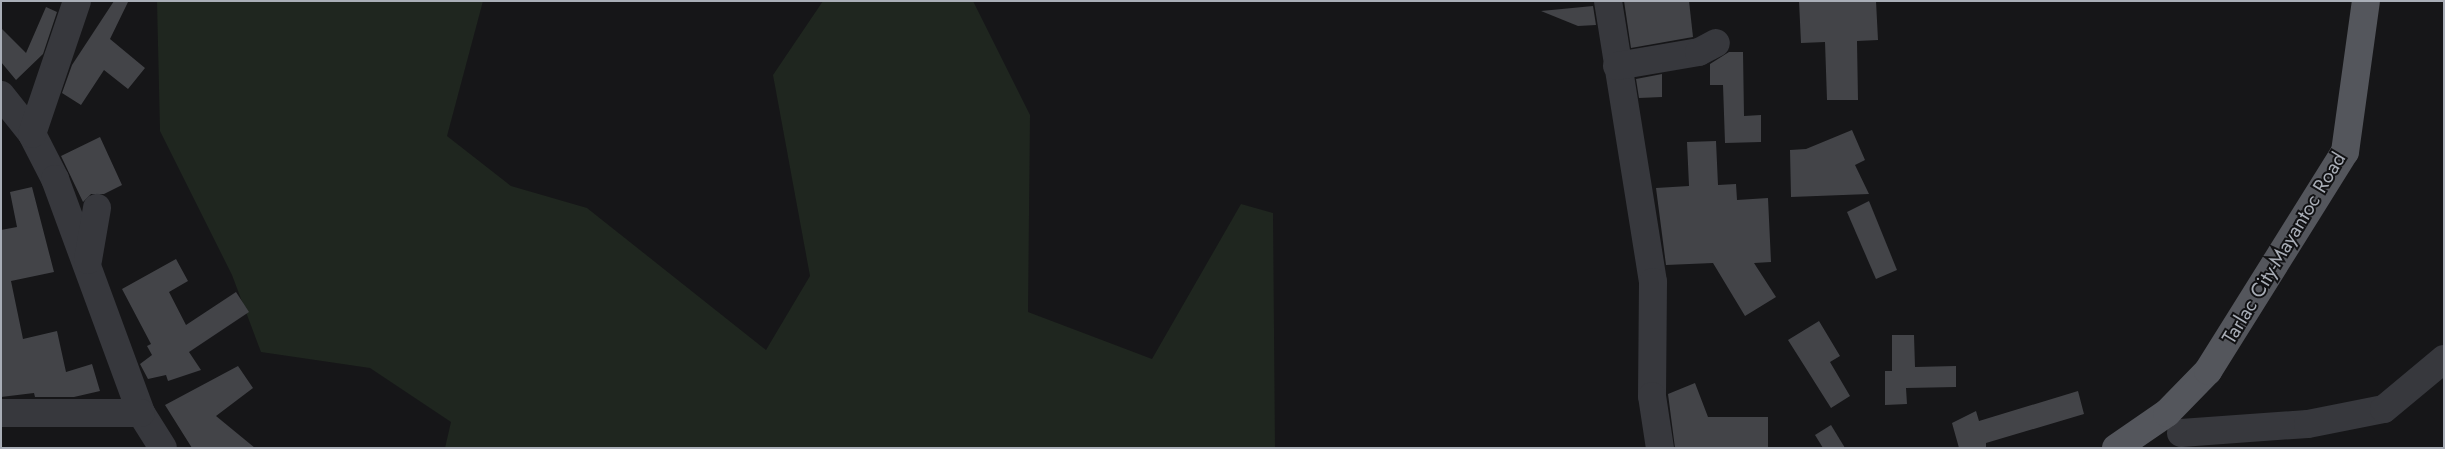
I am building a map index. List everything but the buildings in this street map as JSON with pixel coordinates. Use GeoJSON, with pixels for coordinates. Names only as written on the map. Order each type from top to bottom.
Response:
{"type":"FeatureCollection","features":[{"type":"Feature","properties":{"kind":"main road","name":"Tarlac City-Mayantoc Road"},"geometry":{"type":"LineString","coordinates":[[2116,448],[2178,431],[2208,371],[2249,312],[2345,152],[2366,1]]}},
{"type":"Feature","properties":{"kind":"street"},"geometry":{"type":"LineString","coordinates":[[32,134],[78,1]]}},
{"type":"Feature","properties":{"kind":"street"},"geometry":{"type":"LineString","coordinates":[[1608,1],[1653,282],[1652,396],[1660,448]]}},
{"type":"Feature","properties":{"kind":"street"},"geometry":{"type":"LineString","coordinates":[[1617,66],[1699,52],[1716,43]]}},
{"type":"Feature","properties":{"kind":"street"},"geometry":{"type":"LineString","coordinates":[[1,95],[32,134],[72,221],[88,274],[141,413],[162,448]]}},
{"type":"Feature","properties":{"kind":"street"},"geometry":{"type":"LineString","coordinates":[[88,274],[97,208]]}},
{"type":"Feature","properties":{"kind":"street"},"geometry":{"type":"LineString","coordinates":[[2178,431],[2308,424],[2384,409],[2444,359]]}},
{"type":"Feature","properties":{"kind":"street"},"geometry":{"type":"LineString","coordinates":[[1,412],[141,413]]}},
{"type":"Feature","properties":{"kind":"shaded area"},"geometry":{"type":"Polygon","coordinates":[[[157,1],[483,1],[447,136],[511,186],[587,208],[766,350],[810,276],[773,75],[823,1],[973,1],[1030,115],[1028,312],[1152,359],[1241,204],[1273,213],[1275,448],[445,448],[451,422],[370,368],[261,352],[232,275],[160,131],[157,1]]]}}]}
